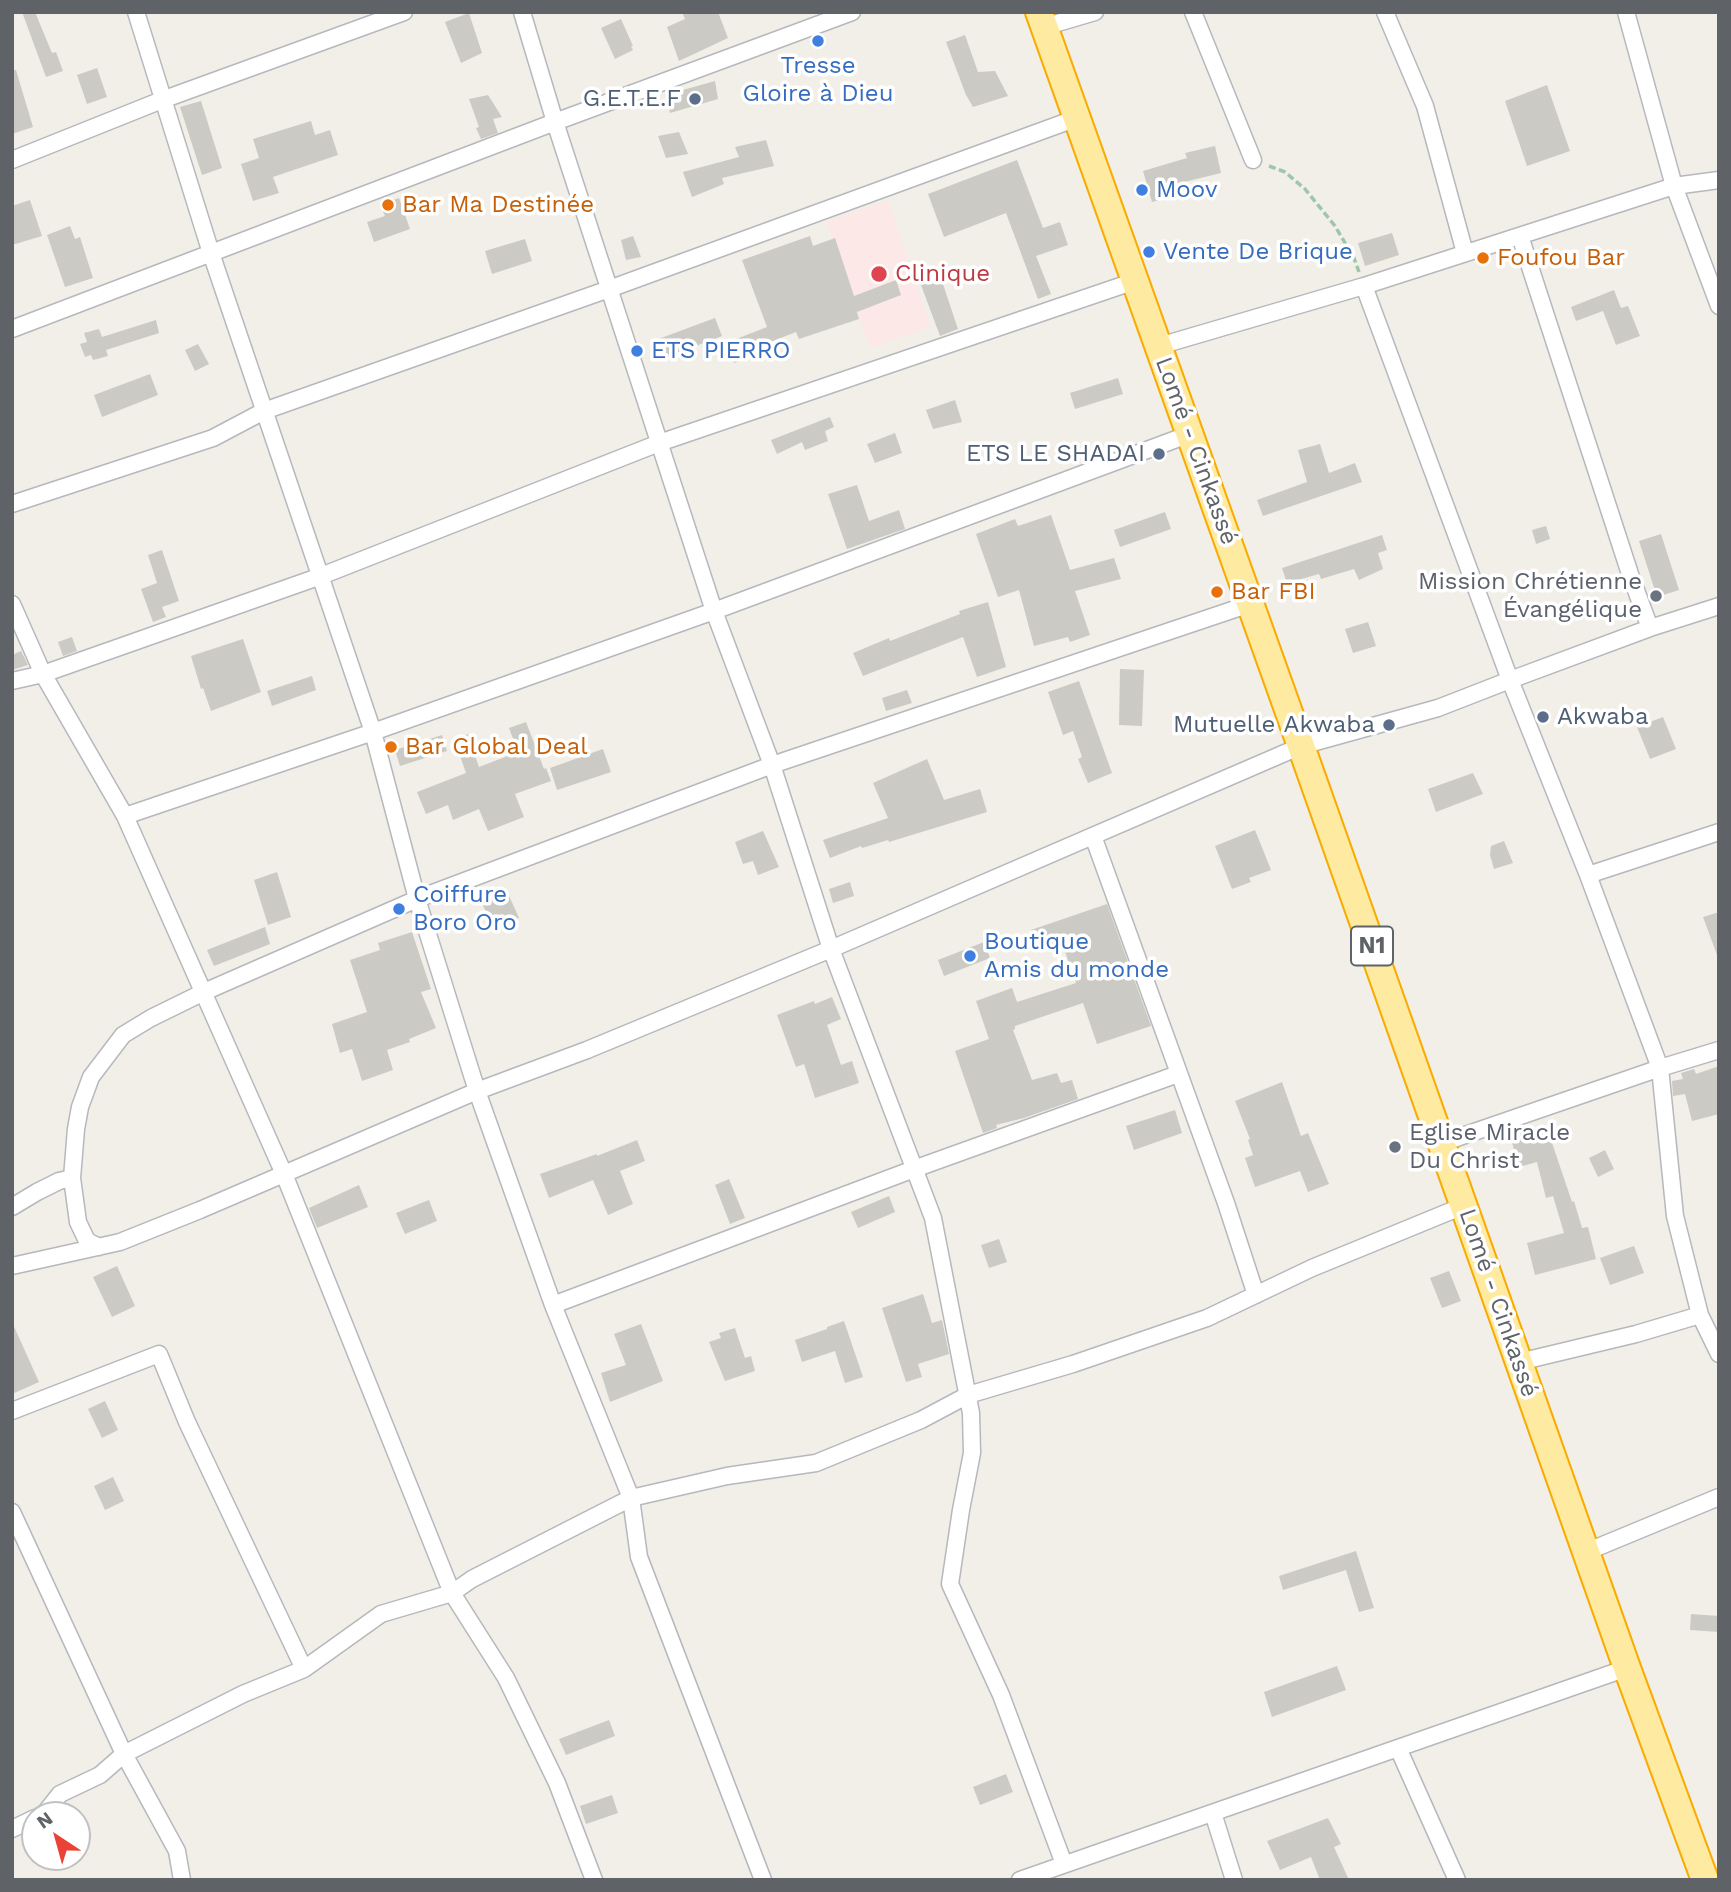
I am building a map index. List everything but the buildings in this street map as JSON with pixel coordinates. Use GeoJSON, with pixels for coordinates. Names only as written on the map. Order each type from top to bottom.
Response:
{"type":"FeatureCollection","features":[{"type":"Feature","properties":{"kind":"highway","name":"Lomé - Cinkassé"},"geometry":{"type":"LineString","coordinates":[[1042,20],[1627,1668],[1705,1880]]}},
{"type":"Feature","properties":{"kind":"street"},"geometry":{"type":"LineString","coordinates":[[136,12],[211,253],[373,732],[417,900],[477,1091],[553,1305],[631,1498],[639,1557],[763,1880]]}},
{"type":"Feature","properties":{"kind":"street"},"geometry":{"type":"LineString","coordinates":[[12,160],[162,100],[404,12]]}},
{"type":"Feature","properties":{"kind":"street"},"geometry":{"type":"LineString","coordinates":[[522,12],[555,122],[714,611],[772,765],[831,949],[933,1218],[971,1413],[972,1453],[950,1584],[1002,1695],[1064,1864]]}},
{"type":"Feature","properties":{"kind":"street"},"geometry":{"type":"LineString","coordinates":[[12,329],[852,12]]}},
{"type":"Feature","properties":{"kind":"street"},"geometry":{"type":"LineString","coordinates":[[1042,20],[1095,12]]}},
{"type":"Feature","properties":{"kind":"street"},"geometry":{"type":"LineString","coordinates":[[1193,12],[1254,160]]}},
{"type":"Feature","properties":{"kind":"street"},"geometry":{"type":"LineString","coordinates":[[1385,12],[1425,106],[1465,253]]}},
{"type":"Feature","properties":{"kind":"street"},"geometry":{"type":"LineString","coordinates":[[1626,12],[1674,186],[1719,306]]}},
{"type":"Feature","properties":{"kind":"street"},"geometry":{"type":"LineString","coordinates":[[12,504],[214,438],[264,411],[609,289],[1077,118]]}},
{"type":"Feature","properties":{"kind":"street"},"geometry":{"type":"LineString","coordinates":[[1158,346],[1364,286],[1674,186],[1719,180]]}},
{"type":"Feature","properties":{"kind":"street"},"geometry":{"type":"LineString","coordinates":[[1520,236],[1650,628]]}},
{"type":"Feature","properties":{"kind":"street"},"geometry":{"type":"LineString","coordinates":[[12,681],[43,674],[321,576],[659,443],[1135,281]]}},
{"type":"Feature","properties":{"kind":"street"},"geometry":{"type":"LineString","coordinates":[[1364,286],[1510,680],[1661,1068],[1675,1216],[1700,1315],[1719,1354]]}},
{"type":"Feature","properties":{"kind":"street"},"geometry":{"type":"LineString","coordinates":[[125,816],[373,732],[714,611],[1190,434]]}},
{"type":"Feature","properties":{"kind":"street"},"geometry":{"type":"LineString","coordinates":[[12,604],[43,674],[125,816],[284,1174],[452,1593],[506,1678],[558,1783],[594,1880]]}},
{"type":"Feature","properties":{"kind":"street"},"geometry":{"type":"LineString","coordinates":[[99,1247],[87,1241],[78,1222],[72,1178],[80,1107],[91,1077],[123,1035],[151,1018],[204,992],[417,900],[772,765],[1250,604]]}},
{"type":"Feature","properties":{"kind":"street"},"geometry":{"type":"LineString","coordinates":[[12,1266],[120,1242],[477,1091],[587,1050],[831,949],[1301,746],[1438,708],[1650,628],[1719,606]]}},
{"type":"Feature","properties":{"kind":"street"},"geometry":{"type":"LineString","coordinates":[[1588,875],[1719,831]]}},
{"type":"Feature","properties":{"kind":"street"},"geometry":{"type":"LineString","coordinates":[[1093,836],[1226,1203],[1256,1295]]}},
{"type":"Feature","properties":{"kind":"street"},"geometry":{"type":"LineString","coordinates":[[1441,1143],[1719,1050]]}},
{"type":"Feature","properties":{"kind":"street"},"geometry":{"type":"LineString","coordinates":[[553,1305],[914,1169],[1178,1074]]}},
{"type":"Feature","properties":{"kind":"street"},"geometry":{"type":"LineString","coordinates":[[12,1207],[59,1181],[72,1178]]}},
{"type":"Feature","properties":{"kind":"street"},"geometry":{"type":"LineString","coordinates":[[54,1801],[60,1794],[100,1775],[124,1754],[243,1694],[304,1669],[382,1614],[452,1593],[472,1579],[631,1498],[727,1476],[817,1463],[920,1420],[968,1395],[1073,1364],[1207,1318],[1312,1268],[1463,1206]]}},
{"type":"Feature","properties":{"kind":"street"},"geometry":{"type":"LineString","coordinates":[[1519,1362],[1636,1334],[1700,1315]]}},
{"type":"Feature","properties":{"kind":"street"},"geometry":{"type":"LineString","coordinates":[[12,1411],[159,1354],[187,1422],[304,1669]]}},
{"type":"Feature","properties":{"kind":"street"},"geometry":{"type":"LineString","coordinates":[[1586,1552],[1719,1497]]}},
{"type":"Feature","properties":{"kind":"street"},"geometry":{"type":"LineString","coordinates":[[12,1512],[124,1754],[177,1851],[182,1880]]}},
{"type":"Feature","properties":{"kind":"street"},"geometry":{"type":"LineString","coordinates":[[1021,1880],[1627,1668]]}},
{"type":"Feature","properties":{"kind":"street"},"geometry":{"type":"LineString","coordinates":[[1398,1748],[1457,1880]]}},
{"type":"Feature","properties":{"kind":"street"},"geometry":{"type":"LineString","coordinates":[[1213,1813],[1234,1880]]}},
{"type":"Feature","properties":{"kind":"path"},"geometry":{"type":"LineString","coordinates":[[1254,160],[1285,172],[1305,189],[1335,226],[1354,258],[1364,286]]}},
{"type":"Feature","properties":{"kind":"shaded area","name":"Clinique"},"geometry":{"type":"Polygon","coordinates":[[[888,200],[931,327],[870,348],[827,221],[888,200]]]}},
{"type":"Feature","properties":{"kind":"place","name":"Tresse Gloire à Dieu"},"geometry":{"type":"Point","coordinates":[818,41]}},
{"type":"Feature","properties":{"kind":"place","name":"G.E.T.E.F"},"geometry":{"type":"Point","coordinates":[695,99]}},
{"type":"Feature","properties":{"kind":"place","name":"Moov"},"geometry":{"type":"Point","coordinates":[1142,190]}},
{"type":"Feature","properties":{"kind":"place","name":"Bar Ma Destinée"},"geometry":{"type":"Point","coordinates":[388,205]}},
{"type":"Feature","properties":{"kind":"place","name":"Vente De Brique"},"geometry":{"type":"Point","coordinates":[1149,252]}},
{"type":"Feature","properties":{"kind":"place","name":"Foufou Bar"},"geometry":{"type":"Point","coordinates":[1483,258]}},
{"type":"Feature","properties":{"kind":"place","name":"Clinique"},"geometry":{"type":"Point","coordinates":[879,274]}},
{"type":"Feature","properties":{"kind":"place","name":"ETS PIERRO"},"geometry":{"type":"Point","coordinates":[637,351]}},
{"type":"Feature","properties":{"kind":"place","name":"ETS LE SHADAI"},"geometry":{"type":"Point","coordinates":[1159,454]}},
{"type":"Feature","properties":{"kind":"place","name":"Bar FBI"},"geometry":{"type":"Point","coordinates":[1217,592]}},
{"type":"Feature","properties":{"kind":"place","name":"Mission Chrétienne Évangélique"},"geometry":{"type":"Point","coordinates":[1656,596]}},
{"type":"Feature","properties":{"kind":"place","name":"Akwaba"},"geometry":{"type":"Point","coordinates":[1543,717]}},
{"type":"Feature","properties":{"kind":"place","name":"Mutuelle Akwaba"},"geometry":{"type":"Point","coordinates":[1389,725]}},
{"type":"Feature","properties":{"kind":"place","name":"Bar Global Deal"},"geometry":{"type":"Point","coordinates":[391,747]}},
{"type":"Feature","properties":{"kind":"place","name":"Coiffure Boro Oro"},"geometry":{"type":"Point","coordinates":[399,909]}},
{"type":"Feature","properties":{"kind":"place","name":"Boutique Amis du monde"},"geometry":{"type":"Point","coordinates":[970,956]}},
{"type":"Feature","properties":{"kind":"place","name":"Eglise Miracle Du Christ"},"geometry":{"type":"Point","coordinates":[1395,1147]}}]}
